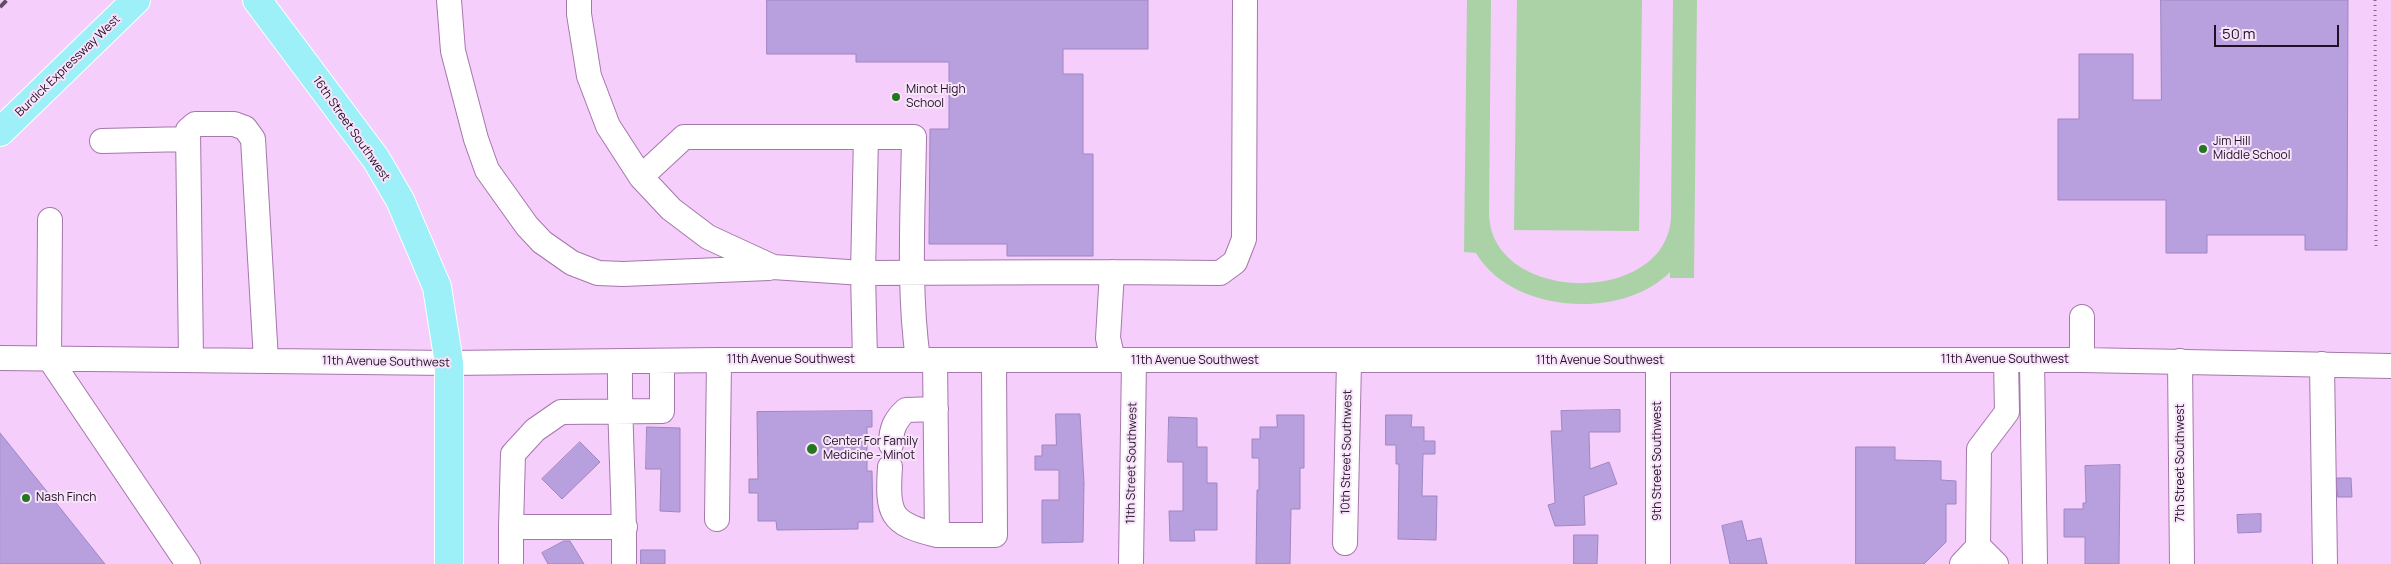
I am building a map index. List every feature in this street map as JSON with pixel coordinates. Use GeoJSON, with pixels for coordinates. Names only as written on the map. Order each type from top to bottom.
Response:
{"type":"FeatureCollection","features":[{"type":"Feature","properties":{"kind":"main road","name":"Burdick Expressway West"},"geometry":{"type":"LineString","coordinates":[[0,132],[136,0]]}},
{"type":"Feature","properties":{"kind":"main road","name":"16th Street Southwest"},"geometry":{"type":"LineString","coordinates":[[257,0],[376,159],[400,200],[437,287],[449,363],[449,564]]}},
{"type":"Feature","properties":{"kind":"street"},"geometry":{"type":"LineString","coordinates":[[449,0],[453,51],[476,139],[487,170],[527,226],[542,242],[572,263],[598,273],[623,274],[774,267],[863,273],[1112,272],[1220,274],[1235,262],[1244,239],[1245,0]]}},
{"type":"Feature","properties":{"kind":"street"},"geometry":{"type":"LineString","coordinates":[[579,0],[579,14],[589,76],[608,126],[641,177],[671,208],[708,237],[774,267]]}},
{"type":"Feature","properties":{"kind":"street"},"geometry":{"type":"LineString","coordinates":[[191,360],[188,130],[195,124],[234,124],[246,128],[253,139],[266,360]]}},
{"type":"Feature","properties":{"kind":"street"},"geometry":{"type":"LineString","coordinates":[[864,360],[863,273],[866,137]]}},
{"type":"Feature","properties":{"kind":"street"},"geometry":{"type":"LineString","coordinates":[[641,177],[684,138],[914,138],[914,336],[926,360],[936,409],[937,535]]}},
{"type":"Feature","properties":{"kind":"street"},"geometry":{"type":"LineString","coordinates":[[102,141],[188,139]]}},
{"type":"Feature","properties":{"kind":"street"},"geometry":{"type":"LineString","coordinates":[[50,220],[49,358],[188,564]]}},
{"type":"Feature","properties":{"kind":"street","name":"11th Street Southwest"},"geometry":{"type":"LineString","coordinates":[[1112,272],[1108,338],[1124,360],[1131,564]]}},
{"type":"Feature","properties":{"kind":"street"},"geometry":{"type":"LineString","coordinates":[[2082,317],[2082,360]]}},
{"type":"Feature","properties":{"kind":"street","name":"11th Avenue Southwest"},"geometry":{"type":"LineString","coordinates":[[0,358],[449,363],[719,360],[1349,362],[2082,360],[2391,366]]}},
{"type":"Feature","properties":{"kind":"street"},"geometry":{"type":"LineString","coordinates":[[717,519],[719,360]]}},
{"type":"Feature","properties":{"kind":"street"},"geometry":{"type":"LineString","coordinates":[[890,468],[888,491],[891,508],[898,520],[910,528],[937,535],[996,535],[994,360]]}},
{"type":"Feature","properties":{"kind":"street"},"geometry":{"type":"LineString","coordinates":[[1962,564],[1978,546],[1979,449],[2007,412],[2006,360]]}},
{"type":"Feature","properties":{"kind":"street"},"geometry":{"type":"LineString","coordinates":[[2032,360],[2035,564]]}},
{"type":"Feature","properties":{"kind":"street","name":"9th Street Southwest"},"geometry":{"type":"LineString","coordinates":[[1658,361],[1658,562]]}},
{"type":"Feature","properties":{"kind":"street","name":"7th Street Southwest"},"geometry":{"type":"LineString","coordinates":[[2180,361],[2182,564]]}},
{"type":"Feature","properties":{"kind":"street"},"geometry":{"type":"LineString","coordinates":[[620,362],[619,412],[625,527],[624,564]]}},
{"type":"Feature","properties":{"kind":"street"},"geometry":{"type":"LineString","coordinates":[[511,564],[513,454],[535,430],[561,412],[662,412],[662,362]]}},
{"type":"Feature","properties":{"kind":"street","name":"10th Street Southwest"},"geometry":{"type":"LineString","coordinates":[[1346,543],[1349,362]]}},
{"type":"Feature","properties":{"kind":"street"},"geometry":{"type":"LineString","coordinates":[[2322,364],[2325,564]]}},
{"type":"Feature","properties":{"kind":"street"},"geometry":{"type":"LineString","coordinates":[[891,444],[891,433],[897,419],[906,410],[936,409]]}},
{"type":"Feature","properties":{"kind":"street"},"geometry":{"type":"LineString","coordinates":[[511,527],[625,527]]}},
{"type":"Feature","properties":{"kind":"street"},"geometry":{"type":"LineString","coordinates":[[1978,546],[1996,564]]}},
{"type":"Feature","properties":{"kind":"path"},"geometry":{"type":"LineString","coordinates":[[2375,0],[2376,248]]}},
{"type":"Feature","properties":{"kind":"green space"},"geometry":{"type":"Polygon","coordinates":[[[1467,0],[1491,0],[1489,215],[1498,245],[1519,266],[1547,279],[1580,283],[1613,279],[1641,267],[1662,246],[1671,217],[1673,0],[1697,0],[1694,278],[1670,278],[1670,272],[1649,288],[1624,298],[1597,303],[1568,303],[1540,298],[1514,288],[1492,273],[1476,253],[1464,252],[1467,0]]]}},
{"type":"Feature","properties":{"kind":"green space"},"geometry":{"type":"Polygon","coordinates":[[[1517,0],[1642,0],[1639,231],[1514,230],[1517,0]]]}},
{"type":"Feature","properties":{"kind":"building"},"geometry":{"type":"Polygon","coordinates":[[[767,0],[1148,0],[1148,49],[1063,49],[1063,74],[1083,74],[1083,154],[1093,154],[1093,256],[1007,256],[1007,244],[929,244],[930,129],[949,129],[949,62],[856,62],[856,54],[767,54],[767,0]]]}},
{"type":"Feature","properties":{"kind":"building","name":"Jim Hill Middle School"},"geometry":{"type":"Polygon","coordinates":[[[2161,0],[2348,0],[2347,250],[2305,250],[2305,235],[2207,235],[2207,253],[2166,253],[2166,200],[2058,200],[2058,119],[2079,119],[2079,54],[2133,54],[2133,100],[2161,100],[2161,0]]]}},
{"type":"Feature","properties":{"kind":"building"},"geometry":{"type":"Polygon","coordinates":[[[1620,410],[1620,432],[1589,432],[1590,469],[1609,462],[1617,484],[1584,496],[1585,525],[1555,526],[1548,505],[1555,503],[1551,431],[1562,431],[1561,411],[1620,410]]]}},
{"type":"Feature","properties":{"kind":"building","name":"Center For Family Medicine - Minot"},"geometry":{"type":"Polygon","coordinates":[[[872,411],[872,427],[867,427],[867,471],[872,471],[873,522],[858,522],[858,529],[777,530],[776,521],[758,521],[758,493],[749,493],[749,479],[758,479],[757,412],[872,411]]]}},
{"type":"Feature","properties":{"kind":"building"},"geometry":{"type":"Polygon","coordinates":[[[1056,414],[1080,414],[1084,483],[1083,542],[1042,543],[1042,500],[1059,500],[1059,470],[1035,470],[1035,456],[1042,456],[1042,445],[1056,445],[1056,414]]]}},
{"type":"Feature","properties":{"kind":"building"},"geometry":{"type":"Polygon","coordinates":[[[1277,415],[1304,415],[1304,468],[1300,468],[1300,509],[1291,509],[1290,564],[1256,564],[1259,458],[1252,458],[1252,439],[1260,439],[1260,427],[1277,427],[1277,415]]]}},
{"type":"Feature","properties":{"kind":"building"},"geometry":{"type":"Polygon","coordinates":[[[1386,415],[1412,415],[1411,427],[1424,427],[1424,441],[1435,441],[1435,454],[1423,454],[1422,496],[1437,496],[1436,540],[1398,539],[1399,464],[1396,464],[1396,445],[1386,445],[1386,415]]]}},
{"type":"Feature","properties":{"kind":"building"},"geometry":{"type":"Polygon","coordinates":[[[1169,417],[1197,418],[1197,447],[1207,447],[1207,483],[1217,483],[1217,530],[1194,530],[1195,541],[1170,541],[1169,511],[1183,511],[1183,462],[1168,462],[1169,417]]]}},
{"type":"Feature","properties":{"kind":"building"},"geometry":{"type":"Polygon","coordinates":[[[647,427],[680,428],[680,512],[660,511],[661,469],[646,469],[647,427]]]}},
{"type":"Feature","properties":{"kind":"building","name":"Nash Finch"},"geometry":{"type":"Polygon","coordinates":[[[0,433],[105,564],[0,564],[0,433]]]}},
{"type":"Feature","properties":{"kind":"building"},"geometry":{"type":"Polygon","coordinates":[[[580,442],[600,462],[562,499],[542,479],[580,442]]]}},
{"type":"Feature","properties":{"kind":"building"},"geometry":{"type":"Polygon","coordinates":[[[1856,447],[1895,447],[1895,460],[1941,461],[1941,480],[1956,481],[1956,504],[1946,504],[1946,542],[1924,564],[1856,564],[1856,447]]]}},
{"type":"Feature","properties":{"kind":"building"},"geometry":{"type":"Polygon","coordinates":[[[2120,465],[2119,564],[2085,564],[2085,537],[2064,537],[2064,509],[2083,509],[2083,503],[2086,503],[2085,466],[2120,465]]]}},
{"type":"Feature","properties":{"kind":"building"},"geometry":{"type":"Polygon","coordinates":[[[2337,478],[2351,478],[2352,497],[2338,497],[2337,478]]]}},
{"type":"Feature","properties":{"kind":"building"},"geometry":{"type":"Polygon","coordinates":[[[2261,514],[2261,532],[2238,533],[2237,515],[2261,514]]]}},
{"type":"Feature","properties":{"kind":"building"},"geometry":{"type":"Polygon","coordinates":[[[1742,521],[1747,541],[1761,538],[1767,564],[1730,564],[1722,526],[1742,521]]]}},
{"type":"Feature","properties":{"kind":"building"},"geometry":{"type":"Polygon","coordinates":[[[1574,535],[1598,535],[1597,564],[1574,564],[1574,535]]]}},
{"type":"Feature","properties":{"kind":"building"},"geometry":{"type":"Polygon","coordinates":[[[564,541],[570,541],[584,564],[548,564],[542,553],[564,541]]]}},
{"type":"Feature","properties":{"kind":"building"},"geometry":{"type":"Polygon","coordinates":[[[641,550],[665,550],[665,564],[641,564],[641,550]]]}},
{"type":"Feature","properties":{"kind":"railway"},"geometry":{"type":"LineString","coordinates":[[0,7],[7,0]]}},
{"type":"Feature","properties":{"kind":"place","name":"Minot High School"},"geometry":{"type":"Point","coordinates":[896,97]}},
{"type":"Feature","properties":{"kind":"place","name":"Jim Hill Middle School"},"geometry":{"type":"Point","coordinates":[2203,149]}},
{"type":"Feature","properties":{"kind":"place","name":"Center For Family Medicine - Minot"},"geometry":{"type":"Point","coordinates":[812,449]}},
{"type":"Feature","properties":{"kind":"place","name":"Nash Finch"},"geometry":{"type":"Point","coordinates":[26,498]}}]}
